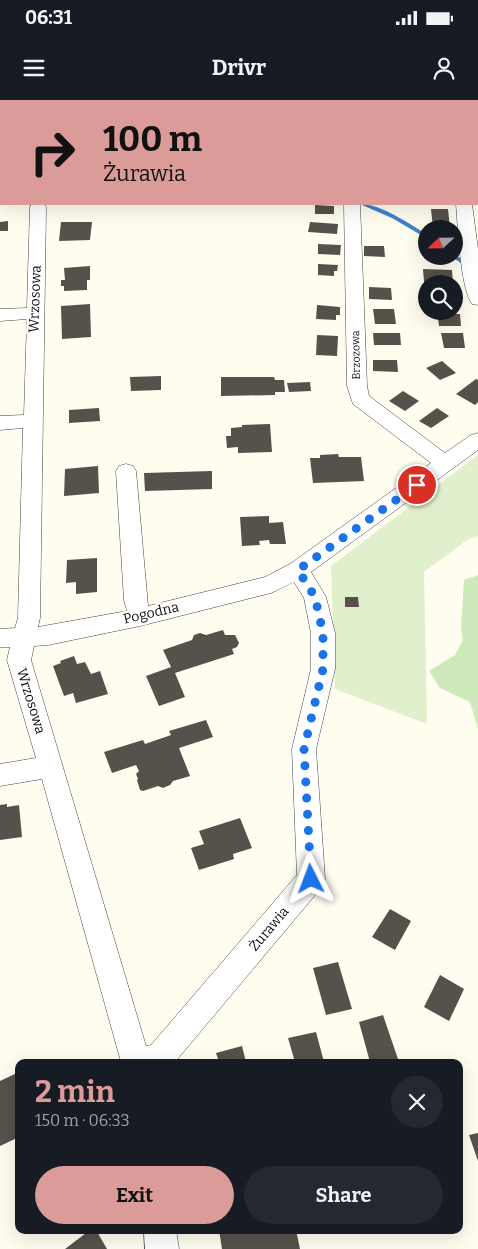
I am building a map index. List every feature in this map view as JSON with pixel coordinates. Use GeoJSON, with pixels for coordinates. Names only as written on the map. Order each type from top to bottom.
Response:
{"type":"FeatureCollection","features":[{"type":"Feature","properties":{"kind":"street","name":"Brzozowa"},"geometry":{"type":"LineString","coordinates":[[352,205],[357,386],[360,399],[393,426],[446,464]]}},
{"type":"Feature","properties":{"kind":"street"},"geometry":{"type":"LineString","coordinates":[[464,205],[473,277],[478,300]]}},
{"type":"Feature","properties":{"kind":"street","name":"Wrzosowa"},"geometry":{"type":"LineString","coordinates":[[38,207],[29,618],[12,638],[52,766],[135,1059]]}},
{"type":"Feature","properties":{"kind":"street"},"geometry":{"type":"LineString","coordinates":[[0,315],[35,313]]}},
{"type":"Feature","properties":{"kind":"street"},"geometry":{"type":"LineString","coordinates":[[0,423],[32,421]]}},
{"type":"Feature","properties":{"kind":"street"},"geometry":{"type":"LineString","coordinates":[[298,570],[478,440]]}},
{"type":"Feature","properties":{"kind":"street"},"geometry":{"type":"LineString","coordinates":[[126,471],[135,600],[140,617]]}},
{"type":"Feature","properties":{"kind":"street","name":"Pogodna"},"geometry":{"type":"LineString","coordinates":[[12,638],[48,636],[140,617],[271,584],[298,570]]}},
{"type":"Feature","properties":{"kind":"street","name":"Żurawia"},"geometry":{"type":"LineString","coordinates":[[153,1059],[161,1056],[311,879],[304,749],[323,669],[323,633],[315,597],[298,570]]}},
{"type":"Feature","properties":{"kind":"street"},"geometry":{"type":"LineString","coordinates":[[0,775],[52,766]]}},
{"type":"Feature","properties":{"kind":"street"},"geometry":{"type":"LineString","coordinates":[[160,1234],[162,1249]]}},
{"type":"Feature","properties":{"kind":"green space"},"geometry":{"type":"Polygon","coordinates":[[[478,455],[478,536],[467,540],[424,572],[427,724],[335,689],[331,566],[478,455]]]}},
{"type":"Feature","properties":{"kind":"green space"},"geometry":{"type":"Polygon","coordinates":[[[478,575],[478,729],[470,702],[440,688],[429,671],[455,655],[463,640],[461,628],[464,580],[478,575]]]}},
{"type":"Feature","properties":{"kind":"building"},"geometry":{"type":"Polygon","coordinates":[[[315,205],[334,206],[334,214],[315,214],[315,205]]]}},
{"type":"Feature","properties":{"kind":"building"},"geometry":{"type":"Polygon","coordinates":[[[431,209],[448,209],[449,220],[432,220],[431,209]]]}},
{"type":"Feature","properties":{"kind":"building"},"geometry":{"type":"Polygon","coordinates":[[[8,221],[8,231],[0,231],[0,222],[8,221]]]}},
{"type":"Feature","properties":{"kind":"building"},"geometry":{"type":"Polygon","coordinates":[[[61,222],[92,222],[90,240],[59,241],[61,222]]]}},
{"type":"Feature","properties":{"kind":"building"},"geometry":{"type":"Polygon","coordinates":[[[310,222],[338,224],[337,234],[308,232],[310,222]]]}},
{"type":"Feature","properties":{"kind":"building"},"geometry":{"type":"Polygon","coordinates":[[[318,244],[341,245],[340,255],[318,254],[318,244]]]}},
{"type":"Feature","properties":{"kind":"building"},"geometry":{"type":"Polygon","coordinates":[[[364,246],[384,246],[385,257],[364,256],[364,246]]]}},
{"type":"Feature","properties":{"kind":"building"},"geometry":{"type":"Polygon","coordinates":[[[318,264],[338,265],[337,271],[334,271],[334,276],[318,275],[318,264]]]}},
{"type":"Feature","properties":{"kind":"building"},"geometry":{"type":"Polygon","coordinates":[[[90,266],[90,280],[87,280],[87,290],[64,291],[64,286],[61,286],[61,280],[65,280],[64,268],[90,266]]]}},
{"type":"Feature","properties":{"kind":"building"},"geometry":{"type":"Polygon","coordinates":[[[423,269],[452,270],[452,275],[423,275],[423,269]]]}},
{"type":"Feature","properties":{"kind":"building"},"geometry":{"type":"Polygon","coordinates":[[[369,287],[391,288],[392,300],[369,299],[369,287]]]}},
{"type":"Feature","properties":{"kind":"building"},"geometry":{"type":"Polygon","coordinates":[[[90,304],[91,337],[62,339],[61,306],[90,304]]]}},
{"type":"Feature","properties":{"kind":"building"},"geometry":{"type":"Polygon","coordinates":[[[317,305],[340,307],[340,315],[336,315],[336,320],[316,319],[317,305]]]}},
{"type":"Feature","properties":{"kind":"building"},"geometry":{"type":"Polygon","coordinates":[[[373,309],[394,309],[396,324],[375,324],[373,309]]]}},
{"type":"Feature","properties":{"kind":"building"},"geometry":{"type":"Polygon","coordinates":[[[438,320],[460,320],[461,326],[439,326],[438,320]]]}},
{"type":"Feature","properties":{"kind":"building"},"geometry":{"type":"Polygon","coordinates":[[[373,333],[400,333],[401,345],[374,345],[373,333]]]}},
{"type":"Feature","properties":{"kind":"building"},"geometry":{"type":"Polygon","coordinates":[[[441,333],[463,333],[465,348],[444,348],[441,333]]]}},
{"type":"Feature","properties":{"kind":"building"},"geometry":{"type":"Polygon","coordinates":[[[317,335],[338,336],[337,356],[316,355],[317,335]]]}},
{"type":"Feature","properties":{"kind":"building"},"geometry":{"type":"Polygon","coordinates":[[[373,360],[397,360],[398,372],[373,371],[373,360]]]}},
{"type":"Feature","properties":{"kind":"building"},"geometry":{"type":"Polygon","coordinates":[[[442,361],[456,373],[440,380],[426,368],[442,361]]]}},
{"type":"Feature","properties":{"kind":"building"},"geometry":{"type":"Polygon","coordinates":[[[161,376],[161,390],[131,391],[130,377],[161,376]]]}},
{"type":"Feature","properties":{"kind":"building"},"geometry":{"type":"Polygon","coordinates":[[[221,377],[274,377],[275,380],[284,380],[285,392],[275,392],[275,395],[221,396],[221,377]]]}},
{"type":"Feature","properties":{"kind":"building"},"geometry":{"type":"Polygon","coordinates":[[[476,379],[478,380],[478,402],[475,405],[456,394],[476,379]]]}},
{"type":"Feature","properties":{"kind":"building"},"geometry":{"type":"Polygon","coordinates":[[[310,382],[311,391],[289,392],[287,383],[310,382]]]}},
{"type":"Feature","properties":{"kind":"building"},"geometry":{"type":"Polygon","coordinates":[[[403,391],[419,401],[405,411],[389,401],[403,391]]]}},
{"type":"Feature","properties":{"kind":"building"},"geometry":{"type":"Polygon","coordinates":[[[99,408],[100,421],[69,423],[69,410],[99,408]]]}},
{"type":"Feature","properties":{"kind":"building"},"geometry":{"type":"Polygon","coordinates":[[[437,408],[449,416],[431,428],[419,421],[437,408]]]}},
{"type":"Feature","properties":{"kind":"building"},"geometry":{"type":"Polygon","coordinates":[[[270,424],[272,452],[238,453],[238,447],[227,448],[226,436],[231,436],[231,428],[242,427],[242,425],[270,424]]]}},
{"type":"Feature","properties":{"kind":"building"},"geometry":{"type":"Polygon","coordinates":[[[338,454],[339,457],[361,457],[364,481],[313,483],[310,458],[320,458],[320,455],[338,454]]]}},
{"type":"Feature","properties":{"kind":"building"},"geometry":{"type":"Polygon","coordinates":[[[98,466],[99,493],[64,496],[65,469],[98,466]]]}},
{"type":"Feature","properties":{"kind":"building"},"geometry":{"type":"Polygon","coordinates":[[[212,471],[212,489],[145,491],[144,473],[212,471]]]}},
{"type":"Feature","properties":{"kind":"building"},"geometry":{"type":"Polygon","coordinates":[[[269,516],[269,523],[283,522],[286,544],[270,544],[269,540],[259,541],[260,545],[242,546],[240,517],[269,516]]]}},
{"type":"Feature","properties":{"kind":"building"},"geometry":{"type":"Polygon","coordinates":[[[97,558],[97,592],[76,594],[76,582],[66,583],[67,560],[97,558]]]}},
{"type":"Feature","properties":{"kind":"building"},"geometry":{"type":"Polygon","coordinates":[[[345,597],[358,597],[359,607],[345,607],[345,597]]]}},
{"type":"Feature","properties":{"kind":"building"},"geometry":{"type":"Polygon","coordinates":[[[223,630],[225,635],[235,635],[239,643],[237,647],[232,649],[234,654],[175,673],[185,697],[159,706],[146,676],[171,667],[163,650],[192,640],[194,635],[200,633],[206,635],[223,630]]]}},
{"type":"Feature","properties":{"kind":"building"},"geometry":{"type":"Polygon","coordinates":[[[74,656],[77,664],[85,662],[91,674],[100,671],[108,694],[76,703],[73,693],[64,696],[53,666],[61,663],[60,661],[74,656]]]}},
{"type":"Feature","properties":{"kind":"building"},"geometry":{"type":"Polygon","coordinates":[[[206,720],[213,737],[179,748],[190,776],[173,781],[170,785],[163,788],[158,786],[143,791],[140,790],[137,780],[136,774],[139,771],[136,765],[112,773],[104,752],[143,740],[145,744],[171,735],[169,731],[206,720]]]}},
{"type":"Feature","properties":{"kind":"building"},"geometry":{"type":"Polygon","coordinates":[[[7,804],[7,807],[19,805],[22,837],[0,840],[0,805],[7,804]]]}},
{"type":"Feature","properties":{"kind":"building"},"geometry":{"type":"Polygon","coordinates":[[[240,818],[252,848],[233,854],[234,859],[199,870],[191,848],[204,844],[199,831],[240,818]]]}},
{"type":"Feature","properties":{"kind":"building"},"geometry":{"type":"Polygon","coordinates":[[[390,909],[411,921],[395,950],[372,937],[390,909]]]}},
{"type":"Feature","properties":{"kind":"building"},"geometry":{"type":"Polygon","coordinates":[[[338,962],[352,1009],[326,1015],[313,968],[338,962]]]}},
{"type":"Feature","properties":{"kind":"building"},"geometry":{"type":"Polygon","coordinates":[[[440,975],[464,989],[449,1021],[424,1007],[440,975]]]}},
{"type":"Feature","properties":{"kind":"building"},"geometry":{"type":"Polygon","coordinates":[[[383,1015],[398,1059],[369,1059],[359,1022],[383,1015]]]}},
{"type":"Feature","properties":{"kind":"building"},"geometry":{"type":"Polygon","coordinates":[[[316,1032],[323,1059],[294,1059],[288,1038],[316,1032]]]}},
{"type":"Feature","properties":{"kind":"building"},"geometry":{"type":"Polygon","coordinates":[[[242,1046],[245,1059],[218,1059],[216,1053],[242,1046]]]}},
{"type":"Feature","properties":{"kind":"building"},"geometry":{"type":"Polygon","coordinates":[[[15,1074],[15,1139],[0,1146],[0,1081],[15,1074]]]}},
{"type":"Feature","properties":{"kind":"building"},"geometry":{"type":"Polygon","coordinates":[[[478,1133],[478,1161],[469,1135],[478,1133]]]}},
{"type":"Feature","properties":{"kind":"building"},"geometry":{"type":"Polygon","coordinates":[[[85,1234],[98,1234],[107,1249],[65,1249],[85,1234]]]}},
{"type":"Feature","properties":{"kind":"building"},"geometry":{"type":"Polygon","coordinates":[[[220,1234],[297,1234],[300,1249],[222,1249],[220,1234]]]}},
{"type":"Feature","properties":{"kind":"waterway"},"geometry":{"type":"LineString","coordinates":[[366,205],[394,217],[418,231]]}},
{"type":"Feature","properties":{"kind":"route"},"geometry":{"type":"LineString","coordinates":[[311,879],[304,749],[323,669],[323,633],[315,597],[298,570],[417,485]]}}]}
